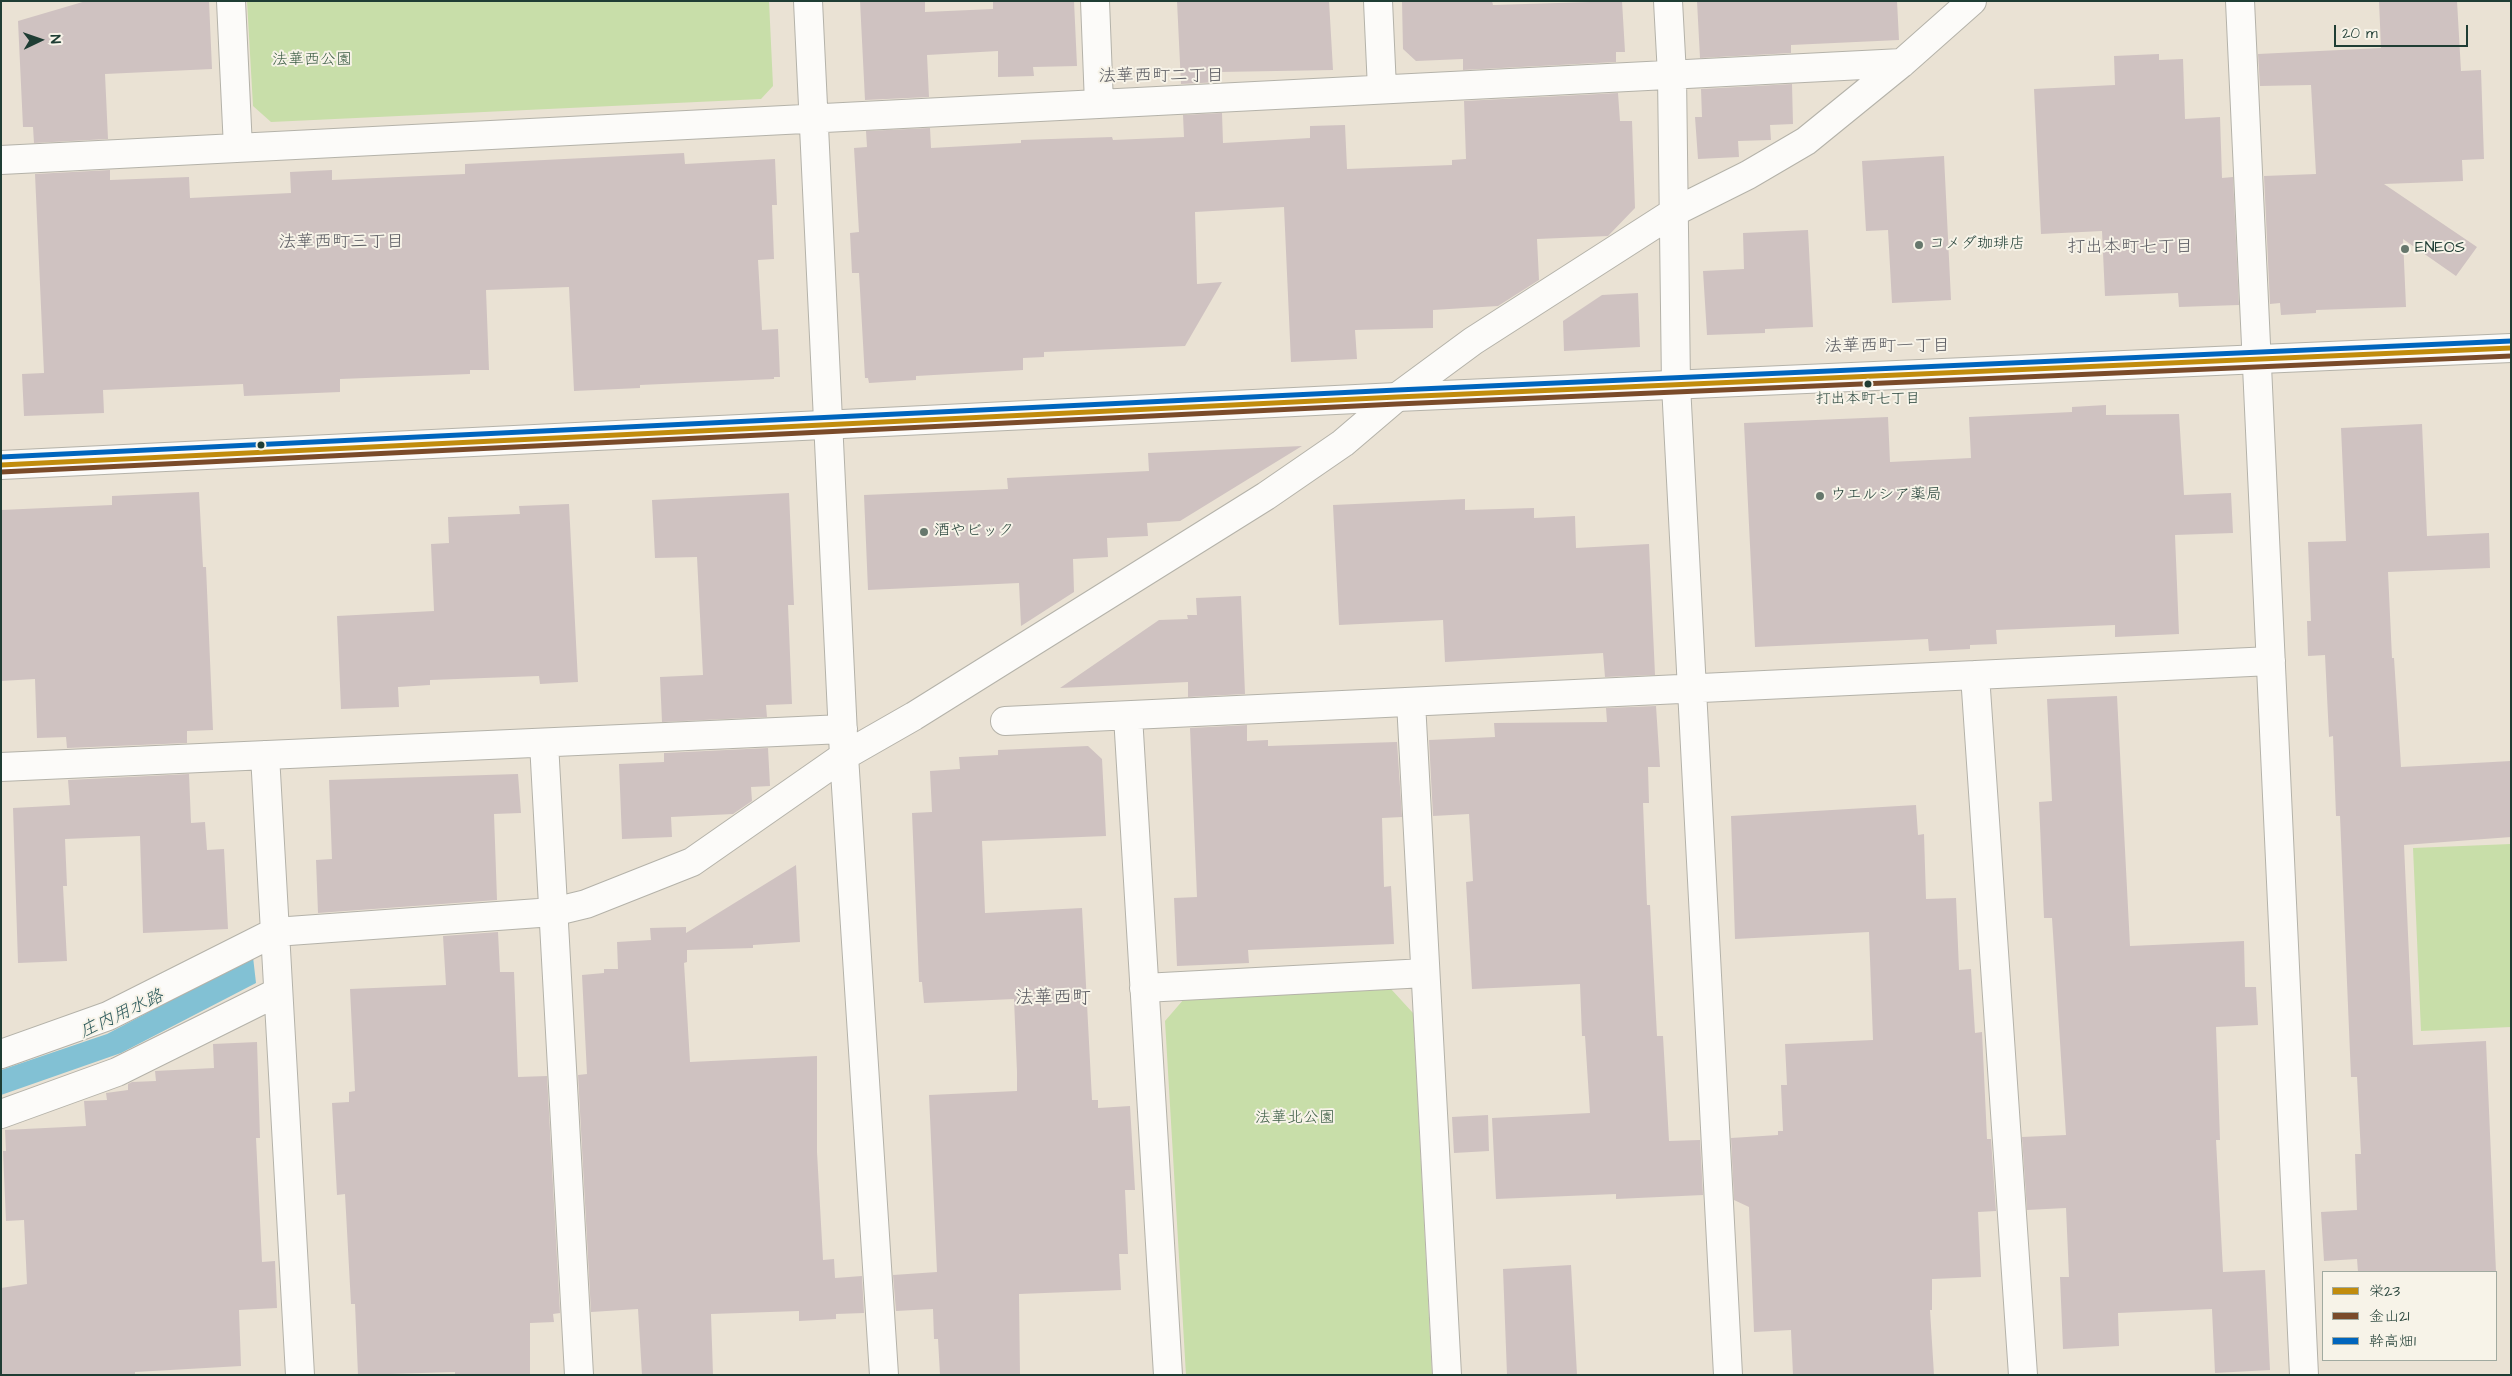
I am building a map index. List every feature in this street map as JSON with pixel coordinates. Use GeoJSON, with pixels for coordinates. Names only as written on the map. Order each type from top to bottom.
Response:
{"type":"FeatureCollection","features":[{"type":"Feature","properties":{"kind":"street"},"geometry":{"type":"LineString","coordinates":[[231,1],[238,148]]}},
{"type":"Feature","properties":{"kind":"street"},"geometry":{"type":"LineString","coordinates":[[808,1],[844,742],[884,1375]]}},
{"type":"Feature","properties":{"kind":"street"},"geometry":{"type":"LineString","coordinates":[[1095,1],[1099,104]]}},
{"type":"Feature","properties":{"kind":"street"},"geometry":{"type":"LineString","coordinates":[[1378,1],[1382,90]]}},
{"type":"Feature","properties":{"kind":"street"},"geometry":{"type":"LineString","coordinates":[[1668,1],[1672,75],[1676,385],[1728,1375]]}},
{"type":"Feature","properties":{"kind":"street"},"geometry":{"type":"LineString","coordinates":[[1,1054],[108,1016],[275,932],[553,912],[586,904],[692,862],[844,742],[914,716],[1266,496],[1342,443],[1397,397],[1473,342],[1674,212],[1748,175],[1806,141],[1902,63],[1972,1]]}},
{"type":"Feature","properties":{"kind":"street"},"geometry":{"type":"LineString","coordinates":[[2240,1],[2304,1375]]}},
{"type":"Feature","properties":{"kind":"street"},"geometry":{"type":"LineString","coordinates":[[1,160],[1902,63]]}},
{"type":"Feature","properties":{"kind":"street"},"geometry":{"type":"LineString","coordinates":[[1,465],[1397,397],[2511,348]]}},
{"type":"Feature","properties":{"kind":"street"},"geometry":{"type":"LineString","coordinates":[[1005,722],[2271,661]]}},
{"type":"Feature","properties":{"kind":"street"},"geometry":{"type":"LineString","coordinates":[[1975,675],[2023,1375]]}},
{"type":"Feature","properties":{"kind":"street"},"geometry":{"type":"LineString","coordinates":[[1410,702],[1447,1375]]}},
{"type":"Feature","properties":{"kind":"street"},"geometry":{"type":"LineString","coordinates":[[1128,716],[1168,1375]]}},
{"type":"Feature","properties":{"kind":"street"},"geometry":{"type":"LineString","coordinates":[[1,767],[544,742],[844,742]]}},
{"type":"Feature","properties":{"kind":"street"},"geometry":{"type":"LineString","coordinates":[[544,742],[579,1375]]}},
{"type":"Feature","properties":{"kind":"street"},"geometry":{"type":"LineString","coordinates":[[265,755],[300,1375]]}},
{"type":"Feature","properties":{"kind":"street"},"geometry":{"type":"LineString","coordinates":[[1144,988],[1426,973]]}},
{"type":"Feature","properties":{"kind":"street"},"geometry":{"type":"LineString","coordinates":[[1,1114],[117,1072],[278,992]]}},
{"type":"Feature","properties":{"kind":"green space","name":"法華西公園"},"geometry":{"type":"Polygon","coordinates":[[[247,1],[769,1],[773,86],[761,99],[271,122],[253,106],[247,1]]]}},
{"type":"Feature","properties":{"kind":"green space"},"geometry":{"type":"Polygon","coordinates":[[[2511,844],[2511,1027],[2421,1031],[2413,848],[2511,844]]]}},
{"type":"Feature","properties":{"kind":"green space","name":"法華北公園"},"geometry":{"type":"Polygon","coordinates":[[[1391,989],[1413,1013],[1432,1375],[1186,1375],[1165,1021],[1184,999],[1391,989]]]}},
{"type":"Feature","properties":{"kind":"water"},"geometry":{"type":"Polygon","coordinates":[[[253,957],[256,983],[121,1053],[1,1095],[1,1070],[107,1034],[253,957]]]}},
{"type":"Feature","properties":{"kind":"building"},"geometry":{"type":"Polygon","coordinates":[[[86,1],[209,1],[212,69],[105,74],[108,139],[34,143],[33,127],[23,127],[18,21],[86,1]]]}},
{"type":"Feature","properties":{"kind":"building"},"geometry":{"type":"Polygon","coordinates":[[[860,1],[925,1],[925,12],[993,9],[993,1],[1074,1],[1077,66],[1033,67],[1034,76],[998,77],[998,51],[927,55],[929,97],[865,100],[860,1]]]}},
{"type":"Feature","properties":{"kind":"building"},"geometry":{"type":"Polygon","coordinates":[[[1177,1],[1329,1],[1333,70],[1219,72],[1220,82],[1181,84],[1177,1]]]}},
{"type":"Feature","properties":{"kind":"building"},"geometry":{"type":"Polygon","coordinates":[[[1402,1],[1492,1],[1493,5],[1622,1],[1625,52],[1616,52],[1616,62],[1463,70],[1463,59],[1416,61],[1403,49],[1402,1]]]}},
{"type":"Feature","properties":{"kind":"building"},"geometry":{"type":"Polygon","coordinates":[[[1697,1],[1897,1],[1899,40],[1791,45],[1791,53],[1700,58],[1697,1]]]}},
{"type":"Feature","properties":{"kind":"building"},"geometry":{"type":"Polygon","coordinates":[[[2379,1],[2457,1],[2461,71],[2481,70],[2484,159],[2462,160],[2463,181],[2384,184],[2477,247],[2456,276],[2403,239],[2406,307],[2316,310],[2316,313],[2281,315],[2280,303],[2270,304],[2264,176],[2316,174],[2311,85],[2260,86],[2258,54],[2381,48],[2379,1]]]}},
{"type":"Feature","properties":{"kind":"building"},"geometry":{"type":"Polygon","coordinates":[[[2159,54],[2159,60],[2183,59],[2185,119],[2220,117],[2222,178],[2233,177],[2239,305],[2179,307],[2178,293],[2105,296],[2102,231],[2041,234],[2034,89],[2115,85],[2114,56],[2159,54]]]}},
{"type":"Feature","properties":{"kind":"building"},"geometry":{"type":"Polygon","coordinates":[[[1792,84],[1793,124],[1770,125],[1771,140],[1738,141],[1739,157],[1698,159],[1695,117],[1702,117],[1701,89],[1792,84]]]}},
{"type":"Feature","properties":{"kind":"building"},"geometry":{"type":"Polygon","coordinates":[[[1618,93],[1620,121],[1632,121],[1635,208],[1608,236],[1537,239],[1539,280],[1498,306],[1433,310],[1433,328],[1355,330],[1357,359],[1291,362],[1284,207],[1195,212],[1197,284],[1222,282],[1185,346],[1044,352],[1044,357],[1023,358],[1023,370],[916,376],[916,380],[869,383],[868,378],[865,378],[859,273],[852,273],[850,233],[859,232],[854,148],[867,147],[866,131],[930,128],[931,148],[1021,143],[1021,140],[1112,137],[1113,140],[1184,137],[1183,115],[1222,113],[1223,143],[1310,138],[1310,126],[1345,125],[1347,169],[1452,165],[1452,160],[1466,159],[1464,101],[1618,93]]]}},
{"type":"Feature","properties":{"kind":"building"},"geometry":{"type":"Polygon","coordinates":[[[684,153],[685,164],[775,159],[777,205],[772,205],[774,259],[758,260],[762,330],[778,329],[780,377],[774,377],[774,379],[640,385],[640,388],[574,391],[569,287],[486,290],[489,370],[470,370],[470,374],[340,379],[340,392],[244,396],[243,384],[103,390],[104,413],[24,416],[22,374],[44,373],[35,174],[110,170],[110,180],[189,177],[190,198],[291,193],[290,172],[332,170],[332,180],[465,174],[465,164],[684,153]]]}},
{"type":"Feature","properties":{"kind":"building"},"geometry":{"type":"Polygon","coordinates":[[[1944,156],[1951,300],[1892,303],[1888,230],[1866,231],[1862,161],[1944,156]]]}},
{"type":"Feature","properties":{"kind":"building"},"geometry":{"type":"Polygon","coordinates":[[[1808,230],[1813,327],[1765,329],[1765,333],[1707,335],[1703,271],[1744,269],[1743,233],[1808,230]]]}},
{"type":"Feature","properties":{"kind":"building"},"geometry":{"type":"Polygon","coordinates":[[[1638,293],[1640,347],[1564,351],[1563,321],[1602,295],[1638,293]]]}},
{"type":"Feature","properties":{"kind":"building"},"geometry":{"type":"Polygon","coordinates":[[[2106,405],[2106,415],[2179,414],[2184,495],[2231,493],[2233,533],[2175,535],[2179,634],[2115,637],[2115,625],[1996,630],[1997,644],[1970,645],[1970,649],[1929,651],[1928,639],[1755,647],[1744,423],[1888,417],[1890,462],[1971,458],[1969,417],[2072,412],[2072,407],[2106,405]]]}},
{"type":"Feature","properties":{"kind":"building"},"geometry":{"type":"Polygon","coordinates":[[[2422,424],[2427,536],[2489,533],[2490,568],[2388,572],[2392,658],[2394,658],[2401,767],[2511,761],[2511,837],[2404,845],[2413,1045],[2486,1041],[2496,1271],[2358,1271],[2357,1259],[2324,1261],[2321,1212],[2357,1210],[2355,1154],[2361,1154],[2357,1077],[2351,1077],[2340,816],[2336,816],[2333,736],[2329,737],[2325,655],[2308,656],[2307,621],[2311,621],[2308,542],[2346,541],[2341,428],[2422,424]]]}},
{"type":"Feature","properties":{"kind":"building"},"geometry":{"type":"Polygon","coordinates":[[[1302,446],[1180,521],[1147,523],[1148,536],[1107,538],[1108,557],[1073,559],[1074,592],[1021,626],[1019,583],[868,590],[864,495],[1008,489],[1007,478],[1149,471],[1148,453],[1302,446]]]}},
{"type":"Feature","properties":{"kind":"building"},"geometry":{"type":"Polygon","coordinates":[[[199,492],[203,567],[206,567],[213,730],[187,731],[187,743],[67,748],[66,737],[37,738],[35,679],[1,681],[1,510],[112,505],[112,496],[199,492]]]}},
{"type":"Feature","properties":{"kind":"building"},"geometry":{"type":"Polygon","coordinates":[[[789,493],[794,605],[788,605],[792,704],[766,705],[767,717],[662,722],[660,677],[703,675],[697,557],[655,558],[652,500],[789,493]]]}},
{"type":"Feature","properties":{"kind":"building"},"geometry":{"type":"Polygon","coordinates":[[[1465,499],[1465,510],[1534,508],[1534,518],[1575,516],[1576,548],[1649,544],[1655,675],[1605,677],[1603,653],[1445,662],[1443,620],[1339,625],[1333,505],[1465,499]]]}},
{"type":"Feature","properties":{"kind":"building"},"geometry":{"type":"Polygon","coordinates":[[[569,504],[578,682],[540,684],[539,676],[430,680],[430,685],[398,687],[399,707],[341,709],[337,616],[434,611],[431,544],[449,543],[448,517],[520,514],[519,506],[569,504]]]}},
{"type":"Feature","properties":{"kind":"building"},"geometry":{"type":"Polygon","coordinates":[[[1241,596],[1245,694],[1188,697],[1188,682],[1060,688],[1159,620],[1188,619],[1187,615],[1197,615],[1196,598],[1241,596]]]}},
{"type":"Feature","properties":{"kind":"building"},"geometry":{"type":"Polygon","coordinates":[[[2117,696],[2130,946],[2244,941],[2245,987],[2256,987],[2258,1025],[2216,1027],[2220,1140],[2216,1140],[2223,1272],[2265,1270],[2270,1370],[2215,1373],[2212,1309],[2118,1313],[2119,1346],[2063,1349],[2060,1277],[2069,1277],[2066,1208],[2027,1210],[2022,1137],[2066,1135],[2052,918],[2044,918],[2039,802],[2052,801],[2047,699],[2117,696]]]}},
{"type":"Feature","properties":{"kind":"building"},"geometry":{"type":"Polygon","coordinates":[[[1656,706],[1660,767],[1648,767],[1649,803],[1643,803],[1647,905],[1650,905],[1657,1036],[1663,1036],[1669,1141],[1700,1140],[1703,1195],[1616,1199],[1616,1194],[1496,1199],[1492,1118],[1590,1113],[1585,1036],[1582,1036],[1580,984],[1472,989],[1466,882],[1473,881],[1469,814],[1433,816],[1429,740],[1495,737],[1494,723],[1607,722],[1606,708],[1656,706]]]}},
{"type":"Feature","properties":{"kind":"building"},"geometry":{"type":"Polygon","coordinates":[[[1247,725],[1247,741],[1268,740],[1268,746],[1397,742],[1402,817],[1382,818],[1384,887],[1391,886],[1394,944],[1248,950],[1249,963],[1177,966],[1174,898],[1197,897],[1190,728],[1247,725]]]}},
{"type":"Feature","properties":{"kind":"building"},"geometry":{"type":"Polygon","coordinates":[[[1088,746],[1102,759],[1106,836],[982,841],[985,913],[1082,908],[1092,1100],[1098,1100],[1098,1108],[1130,1106],[1135,1190],[1125,1190],[1128,1254],[1119,1254],[1121,1290],[1019,1294],[1020,1375],[940,1375],[938,1339],[934,1339],[933,1309],[896,1311],[893,1275],[937,1272],[929,1095],[1017,1091],[1014,999],[924,1003],[922,982],[919,982],[912,813],[932,812],[930,771],[960,769],[959,757],[998,755],[998,750],[1088,746]]]}},
{"type":"Feature","properties":{"kind":"building"},"geometry":{"type":"Polygon","coordinates":[[[768,748],[770,786],[751,787],[752,801],[733,814],[671,817],[672,837],[622,839],[619,764],[664,762],[664,753],[768,748]]]}},
{"type":"Feature","properties":{"kind":"building"},"geometry":{"type":"Polygon","coordinates":[[[189,774],[191,823],[205,822],[207,850],[224,849],[228,929],[143,933],[140,836],[65,839],[67,886],[63,886],[67,961],[18,963],[13,808],[70,805],[68,780],[189,774]]]}},
{"type":"Feature","properties":{"kind":"building"},"geometry":{"type":"Polygon","coordinates":[[[518,774],[521,813],[494,814],[497,900],[318,913],[316,860],[332,859],[329,780],[518,774]]]}},
{"type":"Feature","properties":{"kind":"building"},"geometry":{"type":"Polygon","coordinates":[[[1916,805],[1918,835],[1924,834],[1926,899],[1956,898],[1959,970],[1971,969],[1975,1033],[1982,1032],[1987,1139],[1991,1139],[1996,1211],[1978,1212],[1981,1277],[1932,1279],[1932,1310],[1930,1310],[1934,1375],[1793,1375],[1791,1330],[1754,1332],[1749,1207],[1734,1200],[1731,1138],[1778,1135],[1778,1131],[1783,1131],[1781,1085],[1787,1085],[1785,1044],[1873,1040],[1869,932],[1735,939],[1731,816],[1916,805]]]}},
{"type":"Feature","properties":{"kind":"building"},"geometry":{"type":"Polygon","coordinates":[[[796,865],[800,942],[753,945],[753,948],[687,950],[687,962],[684,963],[690,1062],[817,1056],[817,1152],[823,1260],[834,1259],[835,1278],[862,1276],[864,1313],[836,1314],[836,1319],[799,1321],[799,1311],[711,1314],[713,1375],[642,1375],[638,1309],[591,1312],[578,1075],[587,1074],[582,975],[604,973],[604,969],[618,969],[617,942],[651,940],[650,928],[686,927],[686,933],[796,865]]]}},
{"type":"Feature","properties":{"kind":"building"},"geometry":{"type":"Polygon","coordinates":[[[498,932],[500,972],[514,972],[518,1077],[547,1076],[560,1313],[553,1314],[554,1322],[530,1323],[530,1375],[455,1375],[455,1372],[358,1375],[355,1304],[351,1304],[345,1194],[337,1195],[332,1103],[349,1102],[349,1092],[355,1091],[350,989],[446,985],[443,936],[498,932]]]}},
{"type":"Feature","properties":{"kind":"building"},"geometry":{"type":"Polygon","coordinates":[[[257,1042],[260,1138],[256,1138],[262,1262],[275,1261],[277,1308],[239,1310],[241,1366],[135,1372],[135,1375],[1,1375],[1,1288],[27,1284],[24,1220],[6,1221],[3,1151],[6,1151],[5,1130],[86,1126],[84,1101],[107,1100],[106,1093],[128,1090],[128,1084],[132,1082],[156,1081],[155,1071],[214,1068],[213,1044],[257,1042]]]}},
{"type":"Feature","properties":{"kind":"building"},"geometry":{"type":"Polygon","coordinates":[[[1488,1115],[1489,1151],[1454,1153],[1452,1117],[1488,1115]]]}},
{"type":"Feature","properties":{"kind":"building"},"geometry":{"type":"Polygon","coordinates":[[[1571,1265],[1577,1375],[1507,1375],[1503,1269],[1571,1265]]]}},
{"type":"Feature","properties":{"kind":"transit line","name":"幹高畑1"},"geometry":{"type":"LineString","coordinates":[[1,457],[1397,390],[2511,341]]}},
{"type":"Feature","properties":{"kind":"transit line","name":"栄23"},"geometry":{"type":"LineString","coordinates":[[1,465],[1397,397],[2511,348]]}},
{"type":"Feature","properties":{"kind":"transit line","name":"金山21"},"geometry":{"type":"LineString","coordinates":[[1,472],[1397,404],[2511,356]]}},
{"type":"Feature","properties":{"kind":"place","name":"コメダ珈琲店"},"geometry":{"type":"Point","coordinates":[1919,245]}},
{"type":"Feature","properties":{"kind":"place","name":"ENEOS"},"geometry":{"type":"Point","coordinates":[2405,249]}},
{"type":"Feature","properties":{"kind":"place","name":"打出本町七丁目"},"geometry":{"type":"Point","coordinates":[1868,384]}},
{"type":"Feature","properties":{"kind":"place","name":"ウエルシア薬局"},"geometry":{"type":"Point","coordinates":[1820,496]}},
{"type":"Feature","properties":{"kind":"place","name":"酒やビック"},"geometry":{"type":"Point","coordinates":[924,532]}},
{"type":"Feature","properties":{"kind":"district","name":"法華西町二丁目"},"geometry":{"type":"Point","coordinates":[1161,77]}},
{"type":"Feature","properties":{"kind":"district","name":"法華西町三丁目"},"geometry":{"type":"Point","coordinates":[341,243]}},
{"type":"Feature","properties":{"kind":"district","name":"打出本町七丁目"},"geometry":{"type":"Point","coordinates":[2130,248]}},
{"type":"Feature","properties":{"kind":"district","name":"法華西町一丁目"},"geometry":{"type":"Point","coordinates":[1887,347]}},
{"type":"Feature","properties":{"kind":"district","name":"法華西町"},"geometry":{"type":"Point","coordinates":[1053,999]}},
{"type":"Feature","properties":{"kind":"water label","name":"庄内用水路"},"geometry":{"type":"Point","coordinates":[122,1015]}}]}
